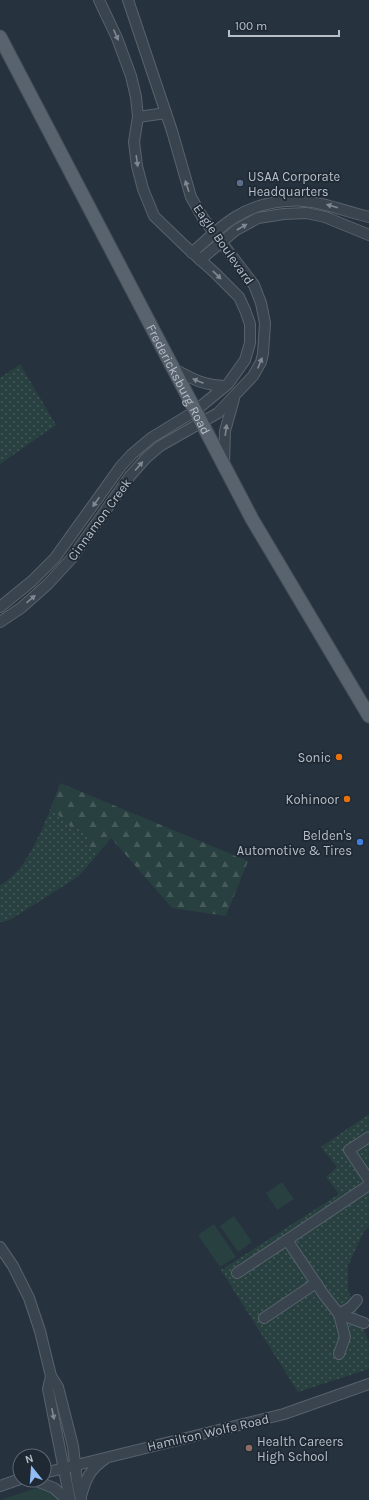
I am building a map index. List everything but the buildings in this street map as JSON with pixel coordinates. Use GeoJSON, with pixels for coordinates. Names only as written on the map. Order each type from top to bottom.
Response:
{"type":"FeatureCollection","features":[{"type":"Feature","properties":{"kind":"main road","name":"Fredericksburg Road"},"geometry":{"type":"LineString","coordinates":[[0,37],[252,519],[363,698],[369,716]]}},
{"type":"Feature","properties":{"kind":"street","name":"Eagle Boulevard"},"geometry":{"type":"LineString","coordinates":[[128,0],[166,113],[191,197],[203,218],[254,285],[261,303],[265,323],[263,354],[254,376],[218,413],[198,416]]}},
{"type":"Feature","properties":{"kind":"street","name":"Eagle Boulevard"},"geometry":{"type":"LineString","coordinates":[[103,1],[118,38],[131,76],[136,97],[138,117],[134,142],[137,166],[142,189],[154,216],[239,297],[250,324],[250,342],[245,360],[234,376],[198,416]]}},
{"type":"Feature","properties":{"kind":"street"},"geometry":{"type":"LineString","coordinates":[[138,117],[166,113]]}},
{"type":"Feature","properties":{"kind":"street"},"geometry":{"type":"LineString","coordinates":[[192,252],[228,221],[247,210],[275,202],[302,200],[328,205],[369,217]]}},
{"type":"Feature","properties":{"kind":"street"},"geometry":{"type":"LineString","coordinates":[[200,260],[236,230],[258,218],[291,213],[306,213],[325,217],[369,235]]}},
{"type":"Feature","properties":{"kind":"street"},"geometry":{"type":"LineString","coordinates":[[174,369],[198,382],[210,386],[225,386]]}},
{"type":"Feature","properties":{"kind":"street"},"geometry":{"type":"LineString","coordinates":[[224,464],[225,431],[235,397]]}},
{"type":"Feature","properties":{"kind":"street","name":"Cinnamon Creek"},"geometry":{"type":"LineString","coordinates":[[0,607],[32,581],[55,558],[112,478],[132,454],[151,438],[198,416]]}},
{"type":"Feature","properties":{"kind":"street","name":"Cinnamon Creek"},"geometry":{"type":"LineString","coordinates":[[0,622],[21,608],[48,584],[83,542],[123,486],[146,458],[198,416]]}},
{"type":"Feature","properties":{"kind":"street"},"geometry":{"type":"LineString","coordinates":[[112,478],[123,486]]}},
{"type":"Feature","properties":{"kind":"street"},"geometry":{"type":"LineString","coordinates":[[369,1137],[349,1150],[369,1180]]}},
{"type":"Feature","properties":{"kind":"street"},"geometry":{"type":"LineString","coordinates":[[237,1273],[369,1185]]}},
{"type":"Feature","properties":{"kind":"street"},"geometry":{"type":"LineString","coordinates":[[287,1240],[339,1314],[345,1337],[339,1354]]}},
{"type":"Feature","properties":{"kind":"street"},"geometry":{"type":"LineString","coordinates":[[0,1247],[13,1266],[29,1298],[40,1331],[51,1376],[58,1387],[73,1446],[80,1499]]}},
{"type":"Feature","properties":{"kind":"street"},"geometry":{"type":"LineString","coordinates":[[264,1318],[316,1283]]}},
{"type":"Feature","properties":{"kind":"street"},"geometry":{"type":"LineString","coordinates":[[339,1314],[351,1307],[357,1300]]}},
{"type":"Feature","properties":{"kind":"street"},"geometry":{"type":"LineString","coordinates":[[339,1314],[364,1323]]}},
{"type":"Feature","properties":{"kind":"street"},"geometry":{"type":"LineString","coordinates":[[51,1376],[48,1389],[64,1467],[68,1500]]}},
{"type":"Feature","properties":{"kind":"street","name":"Hamilton Wolfe Road"},"geometry":{"type":"LineString","coordinates":[[52,1470],[293,1412],[369,1384]]}},
{"type":"Feature","properties":{"kind":"street"},"geometry":{"type":"LineString","coordinates":[[80,1499],[90,1471],[109,1456]]}},
{"type":"Feature","properties":{"kind":"street"},"geometry":{"type":"LineString","coordinates":[[0,1486],[12,1482]]}},
{"type":"Feature","properties":{"kind":"street"},"geometry":{"type":"LineString","coordinates":[[52,1487],[68,1500]]}},
{"type":"Feature","properties":{"kind":"green space"},"geometry":{"type":"Polygon","coordinates":[[[20,364],[56,425],[0,464],[0,378],[20,364]]]}},
{"type":"Feature","properties":{"kind":"green space"},"geometry":{"type":"Polygon","coordinates":[[[60,783],[248,861],[226,916],[172,908],[111,838],[97,855],[88,846],[87,836],[83,829],[71,827],[51,808],[60,783]]]}},
{"type":"Feature","properties":{"kind":"green space"},"geometry":{"type":"Polygon","coordinates":[[[51,808],[71,827],[83,829],[87,836],[88,846],[97,855],[79,876],[10,920],[0,922],[0,885],[9,879],[24,862],[37,840],[51,808]]]}},
{"type":"Feature","properties":{"kind":"green space"},"geometry":{"type":"Polygon","coordinates":[[[369,1114],[369,1227],[364,1231],[348,1266],[348,1290],[369,1343],[369,1369],[298,1392],[221,1270],[339,1194],[326,1177],[337,1167],[321,1147],[369,1114]]]}},
{"type":"Feature","properties":{"kind":"green space"},"geometry":{"type":"Polygon","coordinates":[[[282,1182],[294,1199],[277,1210],[266,1193],[282,1182]]]}},
{"type":"Feature","properties":{"kind":"green space"},"geometry":{"type":"Polygon","coordinates":[[[234,1216],[252,1242],[238,1252],[220,1226],[234,1216]]]}},
{"type":"Feature","properties":{"kind":"green space"},"geometry":{"type":"Polygon","coordinates":[[[214,1224],[236,1257],[220,1267],[198,1235],[214,1224]]]}},
{"type":"Feature","properties":{"kind":"green space"},"geometry":{"type":"Polygon","coordinates":[[[37,1488],[50,1491],[61,1500],[0,1500],[37,1488]]]}},
{"type":"Feature","properties":{"kind":"place","name":"USAA Corporate Headquarters"},"geometry":{"type":"Point","coordinates":[240,183]}},
{"type":"Feature","properties":{"kind":"place","name":"Sonic"},"geometry":{"type":"Point","coordinates":[339,757]}},
{"type":"Feature","properties":{"kind":"place","name":"Kohinoor"},"geometry":{"type":"Point","coordinates":[347,799]}},
{"type":"Feature","properties":{"kind":"place","name":"Belden's Automotive & Tires"},"geometry":{"type":"Point","coordinates":[360,842]}},
{"type":"Feature","properties":{"kind":"place","name":"Health Careers High School"},"geometry":{"type":"Point","coordinates":[249,1448]}}]}
